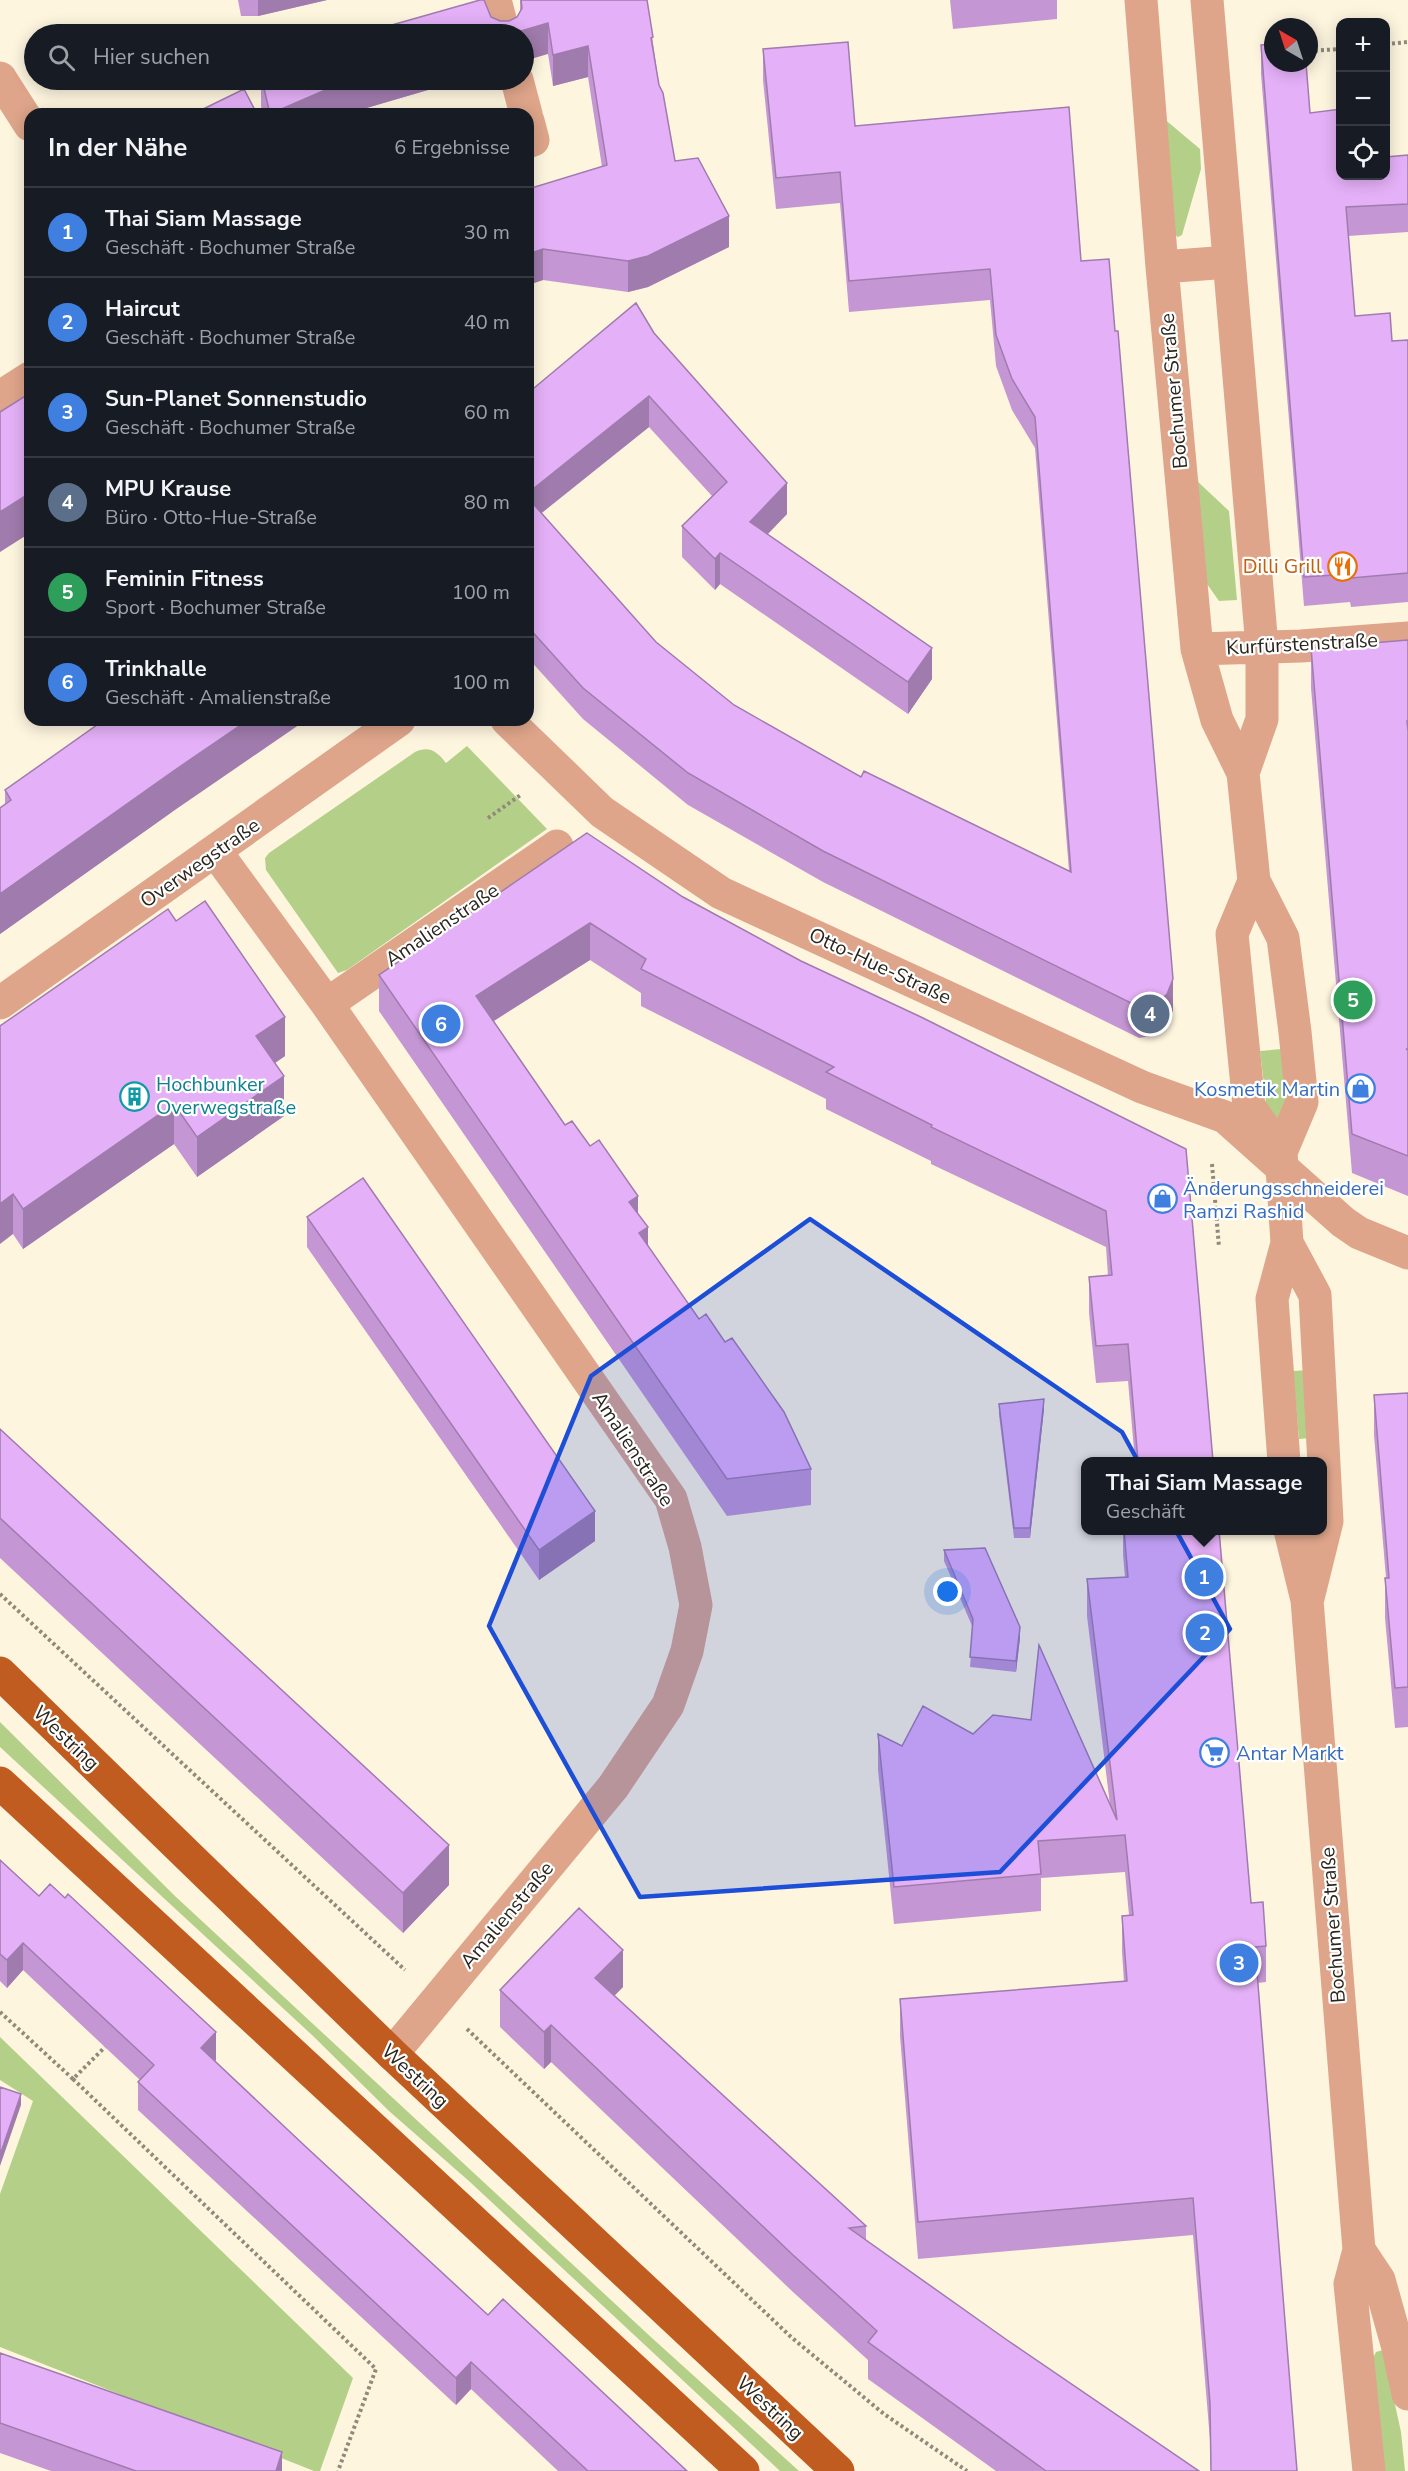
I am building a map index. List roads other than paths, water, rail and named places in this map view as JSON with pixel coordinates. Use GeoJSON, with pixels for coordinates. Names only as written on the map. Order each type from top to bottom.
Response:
{"type":"FeatureCollection","features":[{"type":"Feature","properties":{"kind":"main road","name":"Westring"},"geometry":{"type":"LineString","coordinates":[[0,1674],[392,2054],[838,2471]]}},
{"type":"Feature","properties":{"kind":"main road"},"geometry":{"type":"LineString","coordinates":[[0,1783],[743,2471]]}},
{"type":"Feature","properties":{"kind":"street"},"geometry":{"type":"LineString","coordinates":[[495,0],[501,24]]}},
{"type":"Feature","properties":{"kind":"street","name":"Bochumer Straße"},"geometry":{"type":"LineString","coordinates":[[1141,0],[1162,267],[1197,649],[1218,720],[1243,772],[1254,881],[1284,938],[1302,1102],[1281,1159],[1287,1243],[1272,1299],[1284,1457]]}},
{"type":"Feature","properties":{"kind":"street","name":"Bochumer Straße"},"geometry":{"type":"LineString","coordinates":[[1207,0],[1262,647],[1262,719],[1243,772]]}},
{"type":"Feature","properties":{"kind":"street"},"geometry":{"type":"LineString","coordinates":[[0,78],[24,115]]}},
{"type":"Feature","properties":{"kind":"street"},"geometry":{"type":"LineString","coordinates":[[519,90],[524,108]]}},
{"type":"Feature","properties":{"kind":"street"},"geometry":{"type":"LineString","coordinates":[[1162,267],[1229,262]]}},
{"type":"Feature","properties":{"kind":"street"},"geometry":{"type":"LineString","coordinates":[[0,397],[24,382]]}},
{"type":"Feature","properties":{"kind":"street","name":"Kurfürstenstraße"},"geometry":{"type":"LineString","coordinates":[[1197,649],[1408,638]]}},
{"type":"Feature","properties":{"kind":"street","name":"Overwegstraße"},"geometry":{"type":"LineString","coordinates":[[0,1003],[391,726]]}},
{"type":"Feature","properties":{"kind":"street","name":"Otto-Hue-Straße"},"geometry":{"type":"LineString","coordinates":[[513,726],[602,812],[721,893],[1142,1086],[1225,1117],[1281,1159]]}},
{"type":"Feature","properties":{"kind":"street","name":"Amalienstraße"},"geometry":{"type":"LineString","coordinates":[[327,1004],[557,846]]}},
{"type":"Feature","properties":{"kind":"street","name":"Amalienstraße"},"geometry":{"type":"LineString","coordinates":[[216,852],[327,1004],[671,1499],[685,1547],[696,1605],[687,1652],[668,1705],[613,1787],[392,2054]]}},
{"type":"Feature","properties":{"kind":"street","name":"Bochumer Straße"},"geometry":{"type":"LineString","coordinates":[[1254,881],[1232,933],[1249,1106],[1281,1159]]}},
{"type":"Feature","properties":{"kind":"street"},"geometry":{"type":"LineString","coordinates":[[1281,1159],[1343,1222],[1359,1233],[1408,1253]]}},
{"type":"Feature","properties":{"kind":"street","name":"Bochumer Straße"},"geometry":{"type":"LineString","coordinates":[[1287,1243],[1315,1295],[1324,1457]]}},
{"type":"Feature","properties":{"kind":"street","name":"Bochumer Straße"},"geometry":{"type":"LineString","coordinates":[[1291,1535],[1307,1600],[1359,2250],[1350,2284],[1369,2471]]}},
{"type":"Feature","properties":{"kind":"street","name":"Bochumer Straße"},"geometry":{"type":"LineString","coordinates":[[1307,1600],[1323,1535]]}},
{"type":"Feature","properties":{"kind":"street","name":"Bochumer Straße"},"geometry":{"type":"LineString","coordinates":[[1359,2250],[1379,2280],[1408,2394]]}},
{"type":"Feature","properties":{"kind":"place","name":"Dilli Grill"},"geometry":{"type":"Point","coordinates":[1343,566]}},
{"type":"Feature","properties":{"kind":"place","name":"Feminin Fitness"},"geometry":{"type":"Point","coordinates":[1353,1000]}},
{"type":"Feature","properties":{"kind":"place","name":"MPU Krause"},"geometry":{"type":"Point","coordinates":[1150,1014]}},
{"type":"Feature","properties":{"kind":"place","name":"Trinkhalle"},"geometry":{"type":"Point","coordinates":[441,1024]}},
{"type":"Feature","properties":{"kind":"place","name":"Kosmetik Martin"},"geometry":{"type":"Point","coordinates":[1361,1089]}},
{"type":"Feature","properties":{"kind":"place","name":"Hochbunker Overwegstraße"},"geometry":{"type":"Point","coordinates":[135,1096]}},
{"type":"Feature","properties":{"kind":"place","name":"Änderungsschneiderei Ramzi Rashid"},"geometry":{"type":"Point","coordinates":[1162,1199]}},
{"type":"Feature","properties":{"kind":"place","name":"Thai Siam Massage"},"geometry":{"type":"Point","coordinates":[1204,1577]}},
{"type":"Feature","properties":{"kind":"place","name":"Haircut"},"geometry":{"type":"Point","coordinates":[1205,1633]}},
{"type":"Feature","properties":{"kind":"place","name":"Antar Markt"},"geometry":{"type":"Point","coordinates":[1215,1753]}},
{"type":"Feature","properties":{"kind":"place","name":"Sun-Planet Sonnenstudio"},"geometry":{"type":"Point","coordinates":[1239,1963]}}]}
